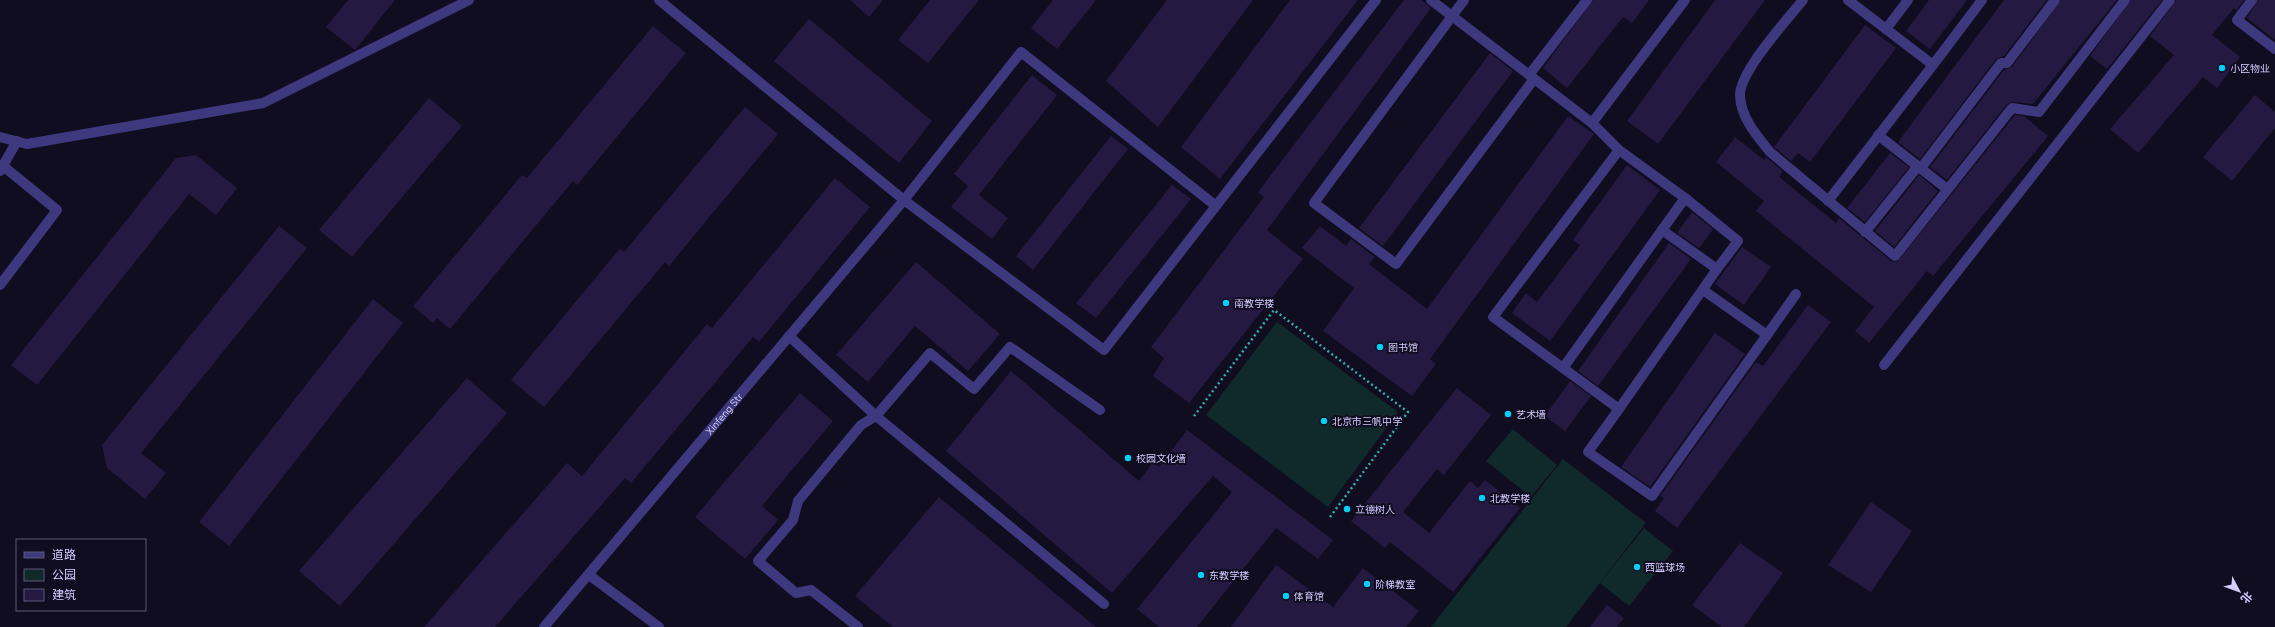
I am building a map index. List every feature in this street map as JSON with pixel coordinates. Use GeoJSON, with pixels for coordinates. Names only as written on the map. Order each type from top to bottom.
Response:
{"type":"FeatureCollection","features":[{"type":"Feature","properties":{"kind":"street"},"geometry":{"type":"LineString","coordinates":[[0,137],[27,144],[263,103],[469,0]]}},
{"type":"Feature","properties":{"kind":"street"},"geometry":{"type":"LineString","coordinates":[[659,0],[904,200],[1104,350],[1376,0]]}},
{"type":"Feature","properties":{"kind":"street"},"geometry":{"type":"LineString","coordinates":[[1431,0],[1592,123],[1619,150],[1685,198],[1738,241],[1588,452],[1652,496],[1796,294]]}},
{"type":"Feature","properties":{"kind":"street"},"geometry":{"type":"LineString","coordinates":[[1464,0],[1314,204],[1396,264],[1587,0]]}},
{"type":"Feature","properties":{"kind":"street"},"geometry":{"type":"LineString","coordinates":[[1592,123],[1685,0]]}},
{"type":"Feature","properties":{"kind":"street"},"geometry":{"type":"LineString","coordinates":[[1803,0],[1745,75],[1740,96],[1745,116],[1756,135],[1770,152],[1895,256],[2012,108],[2039,112],[2125,0]]}},
{"type":"Feature","properties":{"kind":"street"},"geometry":{"type":"LineString","coordinates":[[1848,0],[1933,65]]}},
{"type":"Feature","properties":{"kind":"street"},"geometry":{"type":"LineString","coordinates":[[1886,29],[1908,0]]}},
{"type":"Feature","properties":{"kind":"street"},"geometry":{"type":"LineString","coordinates":[[1828,201],[1982,0]]}},
{"type":"Feature","properties":{"kind":"street"},"geometry":{"type":"LineString","coordinates":[[1865,232],[1919,167],[2001,63],[2007,63],[2055,0]]}},
{"type":"Feature","properties":{"kind":"street"},"geometry":{"type":"LineString","coordinates":[[1884,365],[2170,0]]}},
{"type":"Feature","properties":{"kind":"street"},"geometry":{"type":"LineString","coordinates":[[2252,0],[2237,20],[2275,49]]}},
{"type":"Feature","properties":{"kind":"street","name":"Xinfeng Str"},"geometry":{"type":"LineString","coordinates":[[544,627],[904,200],[1021,52],[1216,206]]}},
{"type":"Feature","properties":{"kind":"street"},"geometry":{"type":"LineString","coordinates":[[1878,135],[1947,189]]}},
{"type":"Feature","properties":{"kind":"street"},"geometry":{"type":"LineString","coordinates":[[0,285],[57,210],[1,168],[17,141]]}},
{"type":"Feature","properties":{"kind":"street"},"geometry":{"type":"LineString","coordinates":[[1619,150],[1493,317],[1619,409]]}},
{"type":"Feature","properties":{"kind":"street"},"geometry":{"type":"LineString","coordinates":[[1563,368],[1685,198]]}},
{"type":"Feature","properties":{"kind":"street"},"geometry":{"type":"LineString","coordinates":[[1662,230],[1718,269]]}},
{"type":"Feature","properties":{"kind":"street"},"geometry":{"type":"LineString","coordinates":[[1703,290],[1767,335]]}},
{"type":"Feature","properties":{"kind":"street"},"geometry":{"type":"LineString","coordinates":[[789,336],[876,416],[1104,604]]}},
{"type":"Feature","properties":{"kind":"street"},"geometry":{"type":"LineString","coordinates":[[858,627],[811,590],[796,594],[758,561],[793,520],[798,501],[861,425],[876,416],[930,353],[974,389],[1010,347],[1100,410]]}},
{"type":"Feature","properties":{"kind":"street"},"geometry":{"type":"LineString","coordinates":[[589,575],[660,627]]}},
{"type":"Feature","properties":{"kind":"path"},"geometry":{"type":"LineString","coordinates":[[1194,416],[1274,310],[1408,412],[1330,517]]}},
{"type":"Feature","properties":{"kind":"green space"},"geometry":{"type":"Polygon","coordinates":[[[1277,322],[1398,412],[1328,507],[1206,415],[1277,322]]]}},
{"type":"Feature","properties":{"kind":"green space"},"geometry":{"type":"Polygon","coordinates":[[[1513,429],[1557,465],[1531,497],[1486,461],[1513,429]]]}},
{"type":"Feature","properties":{"kind":"green space"},"geometry":{"type":"Polygon","coordinates":[[[1563,459],[1646,523],[1566,627],[1431,627],[1563,459]]]}},
{"type":"Feature","properties":{"kind":"green space","name":"西篮球场"},"geometry":{"type":"Polygon","coordinates":[[[1644,528],[1673,551],[1629,606],[1600,583],[1644,528]]]}},
{"type":"Feature","properties":{"kind":"building"},"geometry":{"type":"Polygon","coordinates":[[[348,0],[395,0],[355,50],[326,27],[348,0]]]}},
{"type":"Feature","properties":{"kind":"building"},"geometry":{"type":"Polygon","coordinates":[[[850,0],[883,0],[869,17],[850,0]]]}},
{"type":"Feature","properties":{"kind":"building"},"geometry":{"type":"Polygon","coordinates":[[[930,0],[979,0],[928,63],[898,40],[930,0]]]}},
{"type":"Feature","properties":{"kind":"building"},"geometry":{"type":"Polygon","coordinates":[[[1053,0],[1096,0],[1057,49],[1031,28],[1053,0]]]}},
{"type":"Feature","properties":{"kind":"building"},"geometry":{"type":"Polygon","coordinates":[[[1167,0],[1253,0],[1158,127],[1106,81],[1167,0]]]}},
{"type":"Feature","properties":{"kind":"building"},"geometry":{"type":"Polygon","coordinates":[[[1290,0],[1358,0],[1220,179],[1181,147],[1290,0]]]}},
{"type":"Feature","properties":{"kind":"building","name":"南教学楼"},"geometry":{"type":"Polygon","coordinates":[[[1404,0],[1422,0],[1431,8],[1267,230],[1303,259],[1189,403],[1153,376],[1164,358],[1151,347],[1264,197],[1258,192],[1404,0]]]}},
{"type":"Feature","properties":{"kind":"building"},"geometry":{"type":"Polygon","coordinates":[[[1593,0],[1649,0],[1632,23],[1623,17],[1567,88],[1543,68],[1593,0]]]}},
{"type":"Feature","properties":{"kind":"building"},"geometry":{"type":"Polygon","coordinates":[[[1715,0],[1765,0],[1658,144],[1627,121],[1715,0]]]}},
{"type":"Feature","properties":{"kind":"building"},"geometry":{"type":"Polygon","coordinates":[[[1929,0],[1967,0],[1930,49],[1906,31],[1929,0]]]}},
{"type":"Feature","properties":{"kind":"building"},"geometry":{"type":"Polygon","coordinates":[[[2004,0],[2047,0],[2004,56],[1996,59],[1920,159],[1898,142],[2004,0]]]}},
{"type":"Feature","properties":{"kind":"building"},"geometry":{"type":"Polygon","coordinates":[[[2061,0],[2117,0],[2033,104],[2013,102],[2007,104],[1947,180],[1930,167],[2004,70],[2012,67],[2061,0]]]}},
{"type":"Feature","properties":{"kind":"building"},"geometry":{"type":"Polygon","coordinates":[[[2131,0],[2162,0],[2107,69],[2090,56],[2131,0]]]}},
{"type":"Feature","properties":{"kind":"building"},"geometry":{"type":"Polygon","coordinates":[[[2176,0],[2244,0],[2237,10],[2234,8],[2212,35],[2240,57],[2217,88],[2203,77],[2138,153],[2110,129],[2174,55],[2150,36],[2176,0]]]}},
{"type":"Feature","properties":{"kind":"building"},"geometry":{"type":"Polygon","coordinates":[[[2258,0],[2275,0],[2275,40],[2247,18],[2258,0]]]}},
{"type":"Feature","properties":{"kind":"building"},"geometry":{"type":"Polygon","coordinates":[[[809,19],[932,121],[899,163],[774,61],[809,19]]]}},
{"type":"Feature","properties":{"kind":"building"},"geometry":{"type":"Polygon","coordinates":[[[1865,25],[1896,48],[1810,162],[1798,153],[1791,161],[1774,147],[1865,25]]]}},
{"type":"Feature","properties":{"kind":"building"},"geometry":{"type":"Polygon","coordinates":[[[653,26],[686,53],[577,185],[573,181],[450,329],[437,318],[433,323],[413,306],[522,175],[527,178],[653,26]]]}},
{"type":"Feature","properties":{"kind":"building"},"geometry":{"type":"Polygon","coordinates":[[[1490,53],[1513,71],[1383,246],[1359,228],[1490,53]]]}},
{"type":"Feature","properties":{"kind":"building"},"geometry":{"type":"Polygon","coordinates":[[[1032,75],[1057,95],[979,195],[1008,218],[992,239],[951,207],[968,186],[954,174],[1032,75]]]}},
{"type":"Feature","properties":{"kind":"building"},"geometry":{"type":"Polygon","coordinates":[[[2255,95],[2275,112],[2275,128],[2232,181],[2203,157],[2255,95]]]}},
{"type":"Feature","properties":{"kind":"building"},"geometry":{"type":"Polygon","coordinates":[[[429,98],[462,126],[352,257],[319,230],[429,98]]]}},
{"type":"Feature","properties":{"kind":"building"},"geometry":{"type":"Polygon","coordinates":[[[745,107],[778,134],[669,266],[665,262],[544,407],[511,380],[620,248],[624,252],[745,107]]]}},
{"type":"Feature","properties":{"kind":"building"},"geometry":{"type":"Polygon","coordinates":[[[2015,115],[2024,116],[2048,136],[1933,276],[1927,271],[1869,343],[1855,331],[1874,307],[1756,211],[1764,201],[1716,162],[1735,137],[1764,160],[1766,157],[1783,171],[1779,177],[1836,223],[1839,218],[1891,261],[1897,262],[2015,115]]]}},
{"type":"Feature","properties":{"kind":"building"},"geometry":{"type":"Polygon","coordinates":[[[1568,116],[1594,134],[1430,359],[1436,364],[1412,396],[1323,331],[1354,288],[1302,248],[1320,226],[1346,246],[1351,239],[1375,257],[1369,264],[1427,309],[1568,116]]]}},
{"type":"Feature","properties":{"kind":"building"},"geometry":{"type":"Polygon","coordinates":[[[1111,136],[1128,149],[1033,270],[1016,256],[1111,136]]]}},
{"type":"Feature","properties":{"kind":"building"},"geometry":{"type":"Polygon","coordinates":[[[1890,153],[1909,167],[1865,222],[1847,208],[1890,153]]]}},
{"type":"Feature","properties":{"kind":"building"},"geometry":{"type":"Polygon","coordinates":[[[196,155],[237,188],[216,215],[189,194],[37,385],[11,365],[176,158],[196,155]]]}},
{"type":"Feature","properties":{"kind":"building"},"geometry":{"type":"Polygon","coordinates":[[[1627,165],[1660,190],[1550,341],[1512,313],[1526,293],[1537,302],[1580,245],[1573,240],[1627,165]]]}},
{"type":"Feature","properties":{"kind":"building"},"geometry":{"type":"Polygon","coordinates":[[[1919,175],[1938,191],[1894,247],[1875,231],[1919,175]]]}},
{"type":"Feature","properties":{"kind":"building"},"geometry":{"type":"Polygon","coordinates":[[[835,178],[870,207],[759,342],[753,337],[631,483],[625,478],[495,627],[424,627],[567,463],[582,476],[707,324],[712,328],[835,178]]]}},
{"type":"Feature","properties":{"kind":"building"},"geometry":{"type":"Polygon","coordinates":[[[1172,185],[1191,199],[1096,318],[1076,303],[1172,185]]]}},
{"type":"Feature","properties":{"kind":"building"},"geometry":{"type":"Polygon","coordinates":[[[1692,212],[1713,229],[1699,248],[1677,233],[1692,212]]]}},
{"type":"Feature","properties":{"kind":"building"},"geometry":{"type":"Polygon","coordinates":[[[279,226],[307,248],[141,453],[166,473],[145,499],[107,468],[102,445],[279,226]]]}},
{"type":"Feature","properties":{"kind":"building"},"geometry":{"type":"Polygon","coordinates":[[[1669,243],[1691,259],[1598,386],[1578,371],[1669,243]]]}},
{"type":"Feature","properties":{"kind":"building"},"geometry":{"type":"Polygon","coordinates":[[[1742,247],[1771,267],[1744,305],[1715,284],[1742,247]]]}},
{"type":"Feature","properties":{"kind":"building"},"geometry":{"type":"Polygon","coordinates":[[[916,262],[1000,334],[968,371],[915,326],[868,382],[836,355],[916,262]]]}},
{"type":"Feature","properties":{"kind":"building"},"geometry":{"type":"Polygon","coordinates":[[[373,299],[403,323],[229,546],[199,522],[373,299]]]}},
{"type":"Feature","properties":{"kind":"building"},"geometry":{"type":"Polygon","coordinates":[[[1808,305],[1831,322],[1677,528],[1655,511],[1664,498],[1660,496],[1756,362],[1763,366],[1808,305]]]}},
{"type":"Feature","properties":{"kind":"building"},"geometry":{"type":"Polygon","coordinates":[[[1715,333],[1745,354],[1650,487],[1621,467],[1715,333]]]}},
{"type":"Feature","properties":{"kind":"building"},"geometry":{"type":"Polygon","coordinates":[[[1011,371],[1139,481],[1153,462],[1159,467],[1187,430],[1333,540],[1318,559],[1276,528],[1197,627],[1159,627],[1137,609],[1232,492],[1213,476],[1112,593],[946,451],[1011,371]]]}},
{"type":"Feature","properties":{"kind":"building"},"geometry":{"type":"Polygon","coordinates":[[[467,378],[507,413],[340,606],[299,571],[467,378]]]}},
{"type":"Feature","properties":{"kind":"building"},"geometry":{"type":"Polygon","coordinates":[[[1570,381],[1591,396],[1565,431],[1545,416],[1570,381]]]}},
{"type":"Feature","properties":{"kind":"building","name":"北教学楼"},"geometry":{"type":"Polygon","coordinates":[[[1457,388],[1491,415],[1444,475],[1437,469],[1403,512],[1429,533],[1470,481],[1478,488],[1485,480],[1520,508],[1453,592],[1390,542],[1385,548],[1351,521],[1457,388]]]}},
{"type":"Feature","properties":{"kind":"building"},"geometry":{"type":"Polygon","coordinates":[[[800,393],[833,421],[762,506],[778,520],[745,559],[695,517],[800,393]]]}},
{"type":"Feature","properties":{"kind":"building"},"geometry":{"type":"Polygon","coordinates":[[[939,497],[1096,627],[893,627],[855,596],[939,497]]]}},
{"type":"Feature","properties":{"kind":"building"},"geometry":{"type":"Polygon","coordinates":[[[1871,502],[1912,531],[1871,592],[1828,565],[1871,502]]]}},
{"type":"Feature","properties":{"kind":"building"},"geometry":{"type":"Polygon","coordinates":[[[1740,543],[1783,573],[1744,627],[1722,627],[1692,605],[1740,543]]]}},
{"type":"Feature","properties":{"kind":"building"},"geometry":{"type":"Polygon","coordinates":[[[1276,565],[1333,607],[1363,568],[1419,611],[1406,627],[1231,627],[1276,565]]]}},
{"type":"Feature","properties":{"kind":"building"},"geometry":{"type":"Polygon","coordinates":[[[1607,605],[1624,618],[1617,627],[1590,627],[1607,605]]]}},
{"type":"Feature","properties":{"kind":"place","name":"小区物业"},"geometry":{"type":"Point","coordinates":[2222,68]}},
{"type":"Feature","properties":{"kind":"place","name":"南教学楼"},"geometry":{"type":"Point","coordinates":[1226,303]}},
{"type":"Feature","properties":{"kind":"place","name":"图书馆"},"geometry":{"type":"Point","coordinates":[1380,347]}},
{"type":"Feature","properties":{"kind":"place","name":"艺术墙"},"geometry":{"type":"Point","coordinates":[1508,414]}},
{"type":"Feature","properties":{"kind":"place","name":"北京市三帆中学"},"geometry":{"type":"Point","coordinates":[1324,421]}},
{"type":"Feature","properties":{"kind":"place","name":"校园文化墙"},"geometry":{"type":"Point","coordinates":[1128,458]}},
{"type":"Feature","properties":{"kind":"place","name":"北教学楼"},"geometry":{"type":"Point","coordinates":[1482,498]}},
{"type":"Feature","properties":{"kind":"place","name":"立德树人"},"geometry":{"type":"Point","coordinates":[1347,509]}},
{"type":"Feature","properties":{"kind":"place","name":"西篮球场"},"geometry":{"type":"Point","coordinates":[1637,567]}},
{"type":"Feature","properties":{"kind":"place","name":"东教学楼"},"geometry":{"type":"Point","coordinates":[1201,575]}},
{"type":"Feature","properties":{"kind":"place","name":"阶梯教室"},"geometry":{"type":"Point","coordinates":[1367,584]}},
{"type":"Feature","properties":{"kind":"place","name":"体育馆"},"geometry":{"type":"Point","coordinates":[1286,596]}}]}
